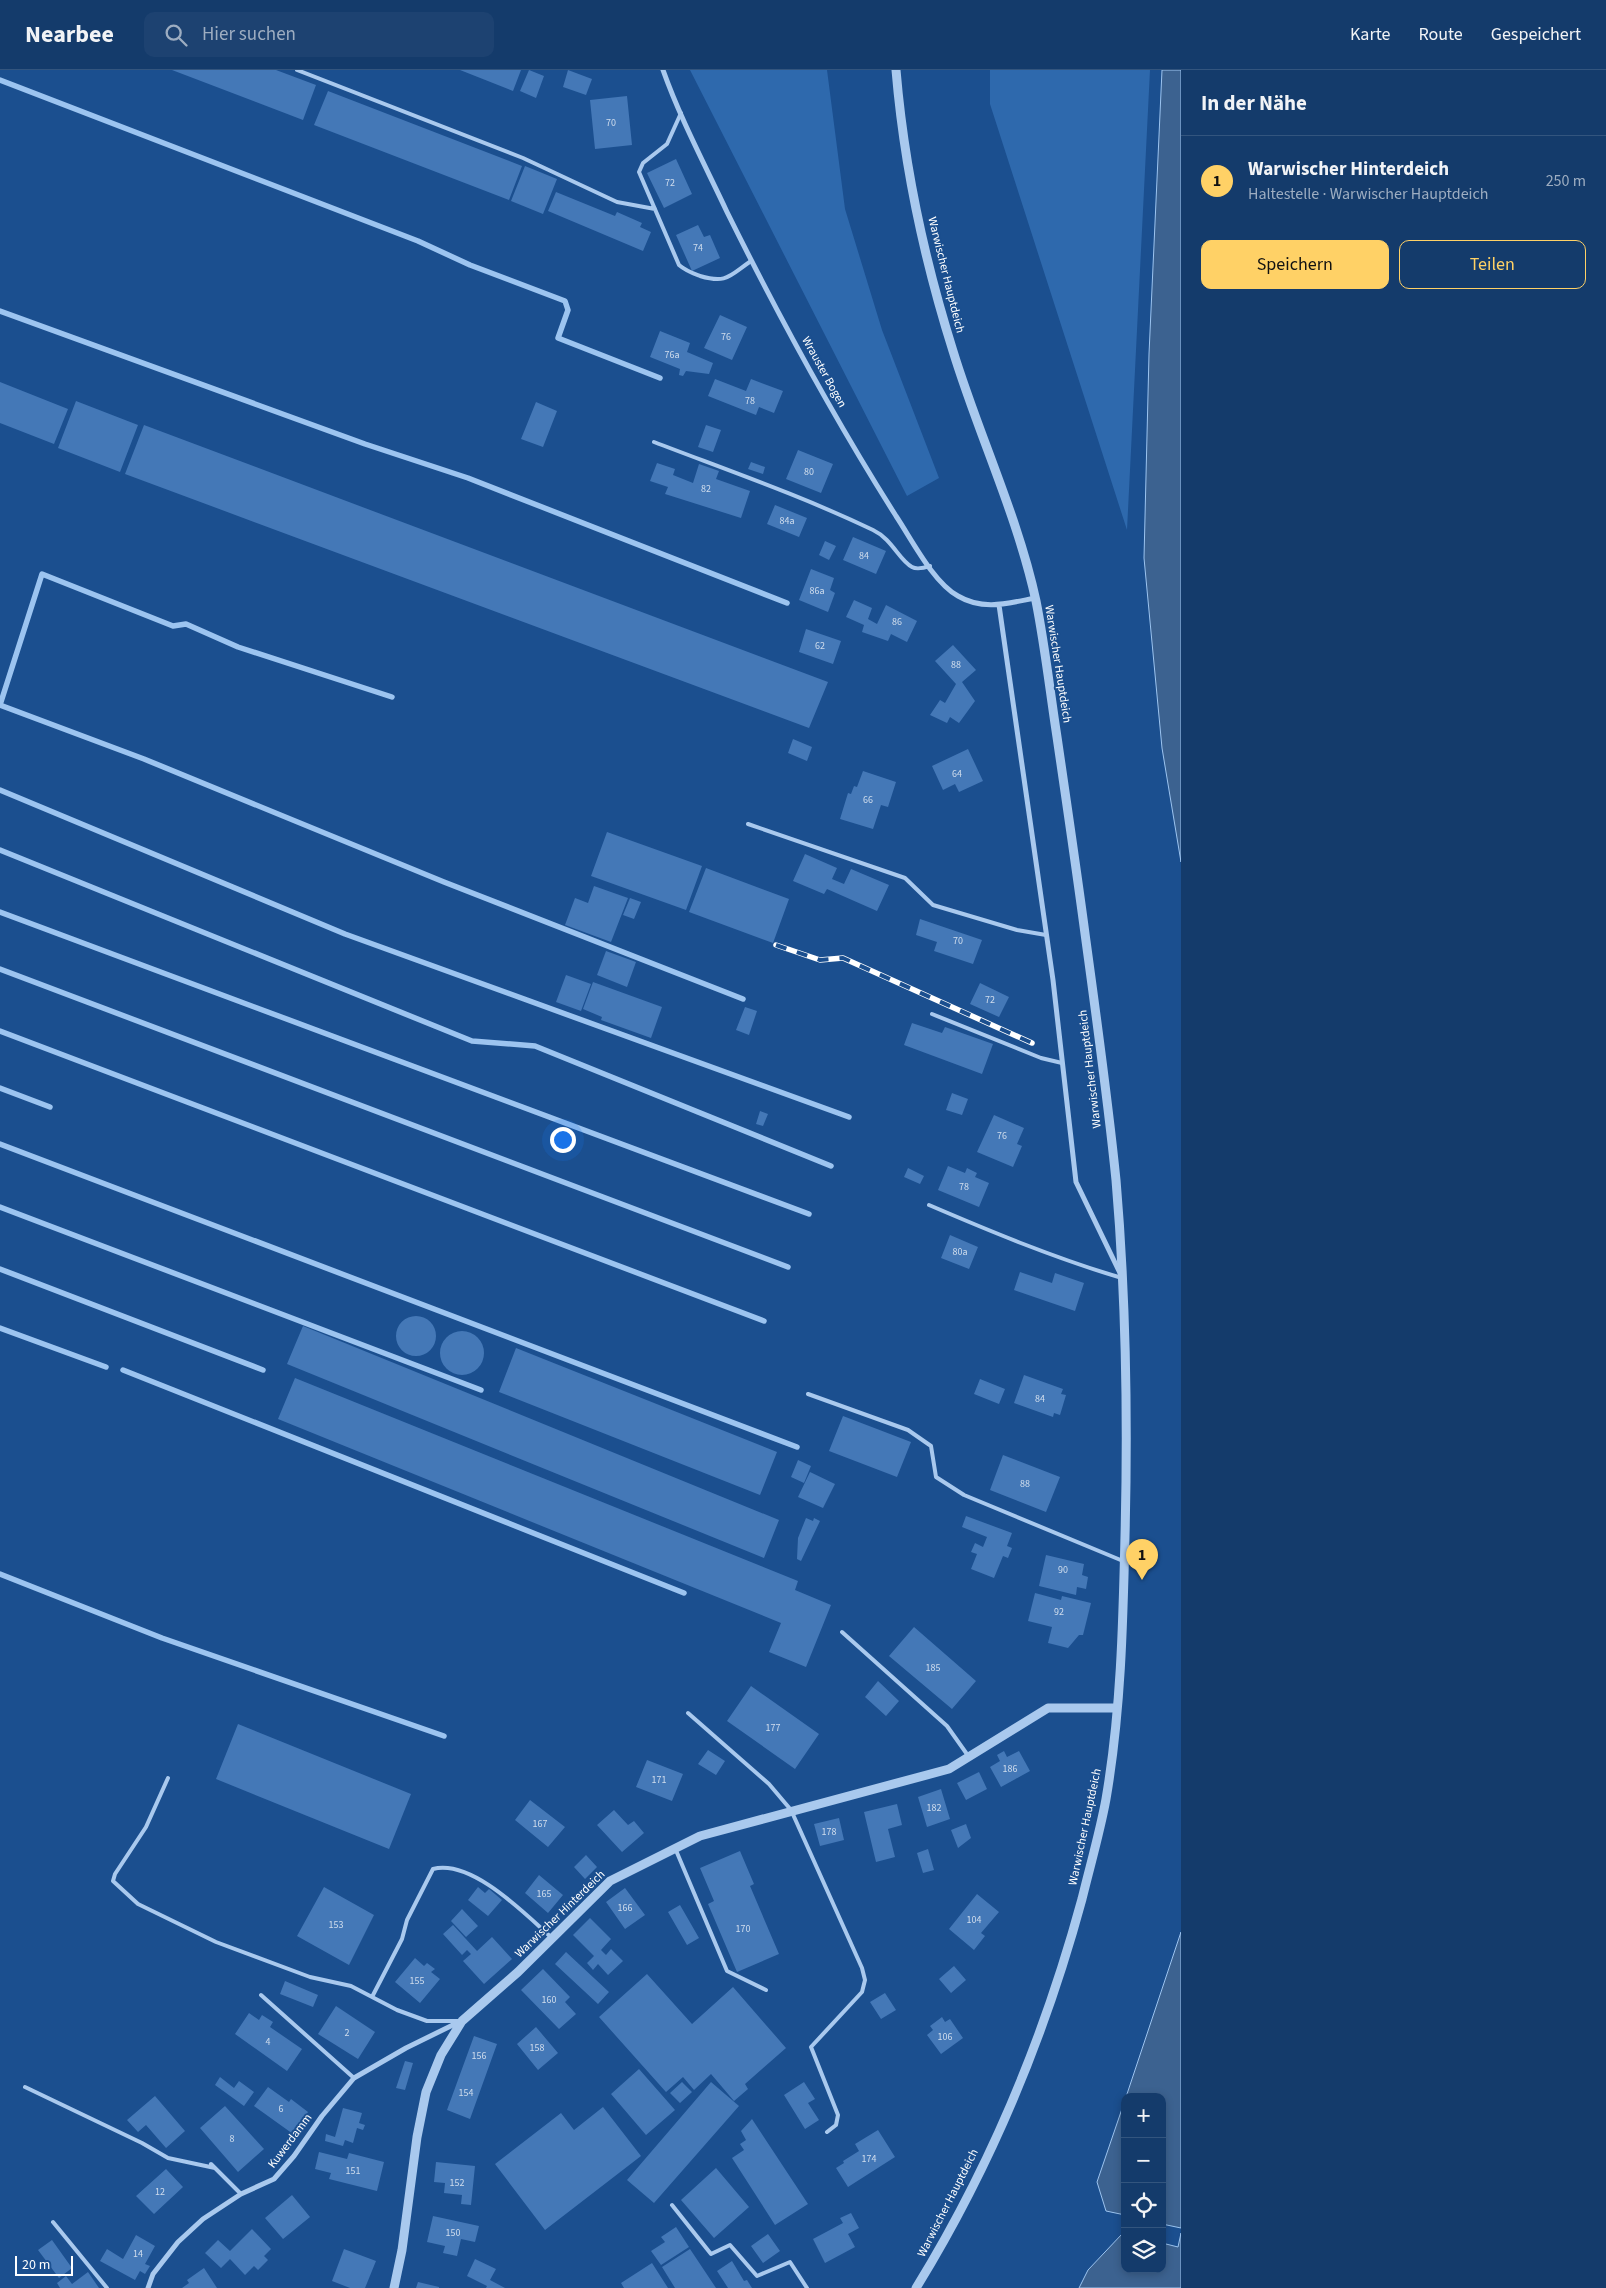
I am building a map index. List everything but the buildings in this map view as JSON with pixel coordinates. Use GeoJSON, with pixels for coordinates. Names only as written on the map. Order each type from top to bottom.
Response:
{"type":"FeatureCollection","features":[{"type":"Feature","properties":{"kind":"street","name":"Wrauster Bogen"},"geometry":{"type":"LineString","coordinates":[[663,70],[751,261],[868,472],[930,566],[942,583],[958,596],[977,604],[999,605],[1035,598]]}},
{"type":"Feature","properties":{"kind":"street","name":"Warwischer Hauptdeich"},"geometry":{"type":"LineString","coordinates":[[896,70],[909,172],[926,257],[953,353],[1020,545],[1035,598],[1094,1003],[1116,1180],[1122,1278],[1127,1470],[1125,1562],[1117,1708],[1105,1806],[1068,1950],[1026,2068],[980,2172],[936,2256],[916,2288]]}},
{"type":"Feature","properties":{"kind":"street","name":"Warwischer Hauptdeich"},"geometry":{"type":"LineString","coordinates":[[999,605],[1046,934],[1076,1182],[1122,1278]]}},
{"type":"Feature","properties":{"kind":"street","name":"Warwischer Hinterdeich"},"geometry":{"type":"LineString","coordinates":[[394,2288],[402,2250],[426,2092],[441,2055],[462,2021],[518,1972],[610,1881],[700,1836],[949,1769],[1048,1708],[1117,1708]]}},
{"type":"Feature","properties":{"kind":"street","name":"Kuwerdamm"},"geometry":{"type":"LineString","coordinates":[[148,2288],[153,2274],[178,2242],[203,2219],[241,2194],[274,2179],[354,2078],[406,2048],[462,2021]]}},
{"type":"Feature","properties":{"kind":"lane"},"geometry":{"type":"LineString","coordinates":[[297,70],[523,158],[617,202],[655,209]]}},
{"type":"Feature","properties":{"kind":"lane"},"geometry":{"type":"LineString","coordinates":[[681,112],[667,144],[643,163],[639,172],[679,265],[687,272],[717,281],[726,278],[751,261]]}},
{"type":"Feature","properties":{"kind":"lane"},"geometry":{"type":"LineString","coordinates":[[654,442],[778,489],[857,522],[877,532],[893,544],[911,566],[918,569],[930,566]]}},
{"type":"Feature","properties":{"kind":"lane"},"geometry":{"type":"LineString","coordinates":[[748,824],[905,878],[933,905],[1017,930],[1046,934]]}},
{"type":"Feature","properties":{"kind":"lane"},"geometry":{"type":"LineString","coordinates":[[932,1014],[1041,1058],[1062,1063]]}},
{"type":"Feature","properties":{"kind":"lane"},"geometry":{"type":"LineString","coordinates":[[929,1205],[970,1223],[1097,1271],[1122,1278]]}},
{"type":"Feature","properties":{"kind":"lane"},"geometry":{"type":"LineString","coordinates":[[808,1394],[908,1430],[931,1446],[936,1477],[964,1494],[1125,1562]]}},
{"type":"Feature","properties":{"kind":"lane"},"geometry":{"type":"LineString","coordinates":[[842,1632],[947,1726],[969,1757]]}},
{"type":"Feature","properties":{"kind":"lane"},"geometry":{"type":"LineString","coordinates":[[688,1713],[768,1784],[791,1810],[862,1968],[865,1980],[862,1992],[854,2003],[811,2047],[838,2115],[836,2125],[828,2132]]}},
{"type":"Feature","properties":{"kind":"lane"},"geometry":{"type":"LineString","coordinates":[[168,1778],[146,1827],[115,1874],[113,1881],[138,1904],[216,1942],[310,1977],[352,1986],[396,2010],[427,2020],[462,2021]]}},
{"type":"Feature","properties":{"kind":"lane"},"geometry":{"type":"LineString","coordinates":[[675,1848],[727,1971],[766,1990]]}},
{"type":"Feature","properties":{"kind":"lane"},"geometry":{"type":"LineString","coordinates":[[372,1997],[402,1939],[407,1920],[433,1869],[450,1868],[478,1878],[501,1893],[552,1938]]}},
{"type":"Feature","properties":{"kind":"lane"},"geometry":{"type":"LineString","coordinates":[[261,1995],[354,2078]]}},
{"type":"Feature","properties":{"kind":"lane"},"geometry":{"type":"LineString","coordinates":[[25,2087],[142,2142],[168,2158],[215,2168]]}},
{"type":"Feature","properties":{"kind":"lane"},"geometry":{"type":"LineString","coordinates":[[211,2164],[241,2194]]}},
{"type":"Feature","properties":{"kind":"lane"},"geometry":{"type":"LineString","coordinates":[[672,2205],[711,2254],[730,2245],[757,2276],[790,2262],[807,2288]]}},
{"type":"Feature","properties":{"kind":"lane"},"geometry":{"type":"LineString","coordinates":[[52,2222],[107,2288]]}},
{"type":"Feature","properties":{"kind":"shaded area"},"geometry":{"type":"Polygon","coordinates":[[[690,70],[827,70],[845,209],[882,330],[939,478],[907,496],[690,70]]]}},
{"type":"Feature","properties":{"kind":"shaded area"},"geometry":{"type":"Polygon","coordinates":[[[990,70],[1150,70],[1127,530],[990,104],[990,70]]]}},
{"type":"Feature","properties":{"kind":"shaded area"},"geometry":{"type":"Polygon","coordinates":[[[1162,70],[1181,70],[1181,862],[1162,748],[1144,558],[1149,354],[1162,70]]]}},
{"type":"Feature","properties":{"kind":"shaded area"},"geometry":{"type":"Polygon","coordinates":[[[1181,1932],[1181,2228],[1166,2225],[1166,2093],[1127,2093],[1181,1932]]]}},
{"type":"Feature","properties":{"kind":"shaded area"},"geometry":{"type":"Polygon","coordinates":[[[1121,2112],[1121,2214],[1106,2211],[1097,2182],[1121,2112]]]}},
{"type":"Feature","properties":{"kind":"shaded area"},"geometry":{"type":"Polygon","coordinates":[[[1181,2233],[1181,2288],[1079,2288],[1088,2270],[1121,2235],[1121,2273],[1166,2273],[1166,2244],[1178,2247],[1181,2233]]]}},
{"type":"Feature","properties":{"kind":"waterway"},"geometry":{"type":"LineString","coordinates":[[0,80],[418,241],[470,265],[565,301],[568,310],[558,338],[660,378]]}},
{"type":"Feature","properties":{"kind":"waterway"},"geometry":{"type":"LineString","coordinates":[[0,311],[365,444],[468,478],[787,603]]}},
{"type":"Feature","properties":{"kind":"waterway"},"geometry":{"type":"LineString","coordinates":[[392,697],[238,647],[186,624],[173,626],[42,574],[0,705],[144,759],[444,882],[743,999]]}},
{"type":"Feature","properties":{"kind":"waterway"},"geometry":{"type":"LineString","coordinates":[[0,790],[345,934],[849,1117]]}},
{"type":"Feature","properties":{"kind":"waterway"},"geometry":{"type":"LineString","coordinates":[[0,850],[472,1041],[535,1046],[831,1166]]}},
{"type":"Feature","properties":{"kind":"waterway"},"geometry":{"type":"LineString","coordinates":[[0,912],[809,1214]]}},
{"type":"Feature","properties":{"kind":"waterway"},"geometry":{"type":"LineString","coordinates":[[0,969],[788,1267]]}},
{"type":"Feature","properties":{"kind":"waterway"},"geometry":{"type":"LineString","coordinates":[[0,1031],[764,1321]]}},
{"type":"Feature","properties":{"kind":"waterway"},"geometry":{"type":"LineString","coordinates":[[0,1088],[50,1107]]}},
{"type":"Feature","properties":{"kind":"waterway"},"geometry":{"type":"LineString","coordinates":[[0,1144],[797,1447]]}},
{"type":"Feature","properties":{"kind":"waterway"},"geometry":{"type":"LineString","coordinates":[[0,1207],[481,1390]]}},
{"type":"Feature","properties":{"kind":"waterway"},"geometry":{"type":"LineString","coordinates":[[0,1269],[263,1370]]}},
{"type":"Feature","properties":{"kind":"waterway"},"geometry":{"type":"LineString","coordinates":[[0,1328],[106,1367]]}},
{"type":"Feature","properties":{"kind":"waterway"},"geometry":{"type":"LineString","coordinates":[[123,1370],[684,1593]]}},
{"type":"Feature","properties":{"kind":"waterway"},"geometry":{"type":"LineString","coordinates":[[0,1574],[162,1638],[444,1736]]}},
{"type":"Feature","properties":{"kind":"railway"},"geometry":{"type":"LineString","coordinates":[[776,945],[820,960],[843,958],[1032,1043]]}},
{"type":"Feature","properties":{"kind":"place","name":"Warwischer Hinterdeich"},"geometry":{"type":"Point","coordinates":[1142,1580]}}]}
